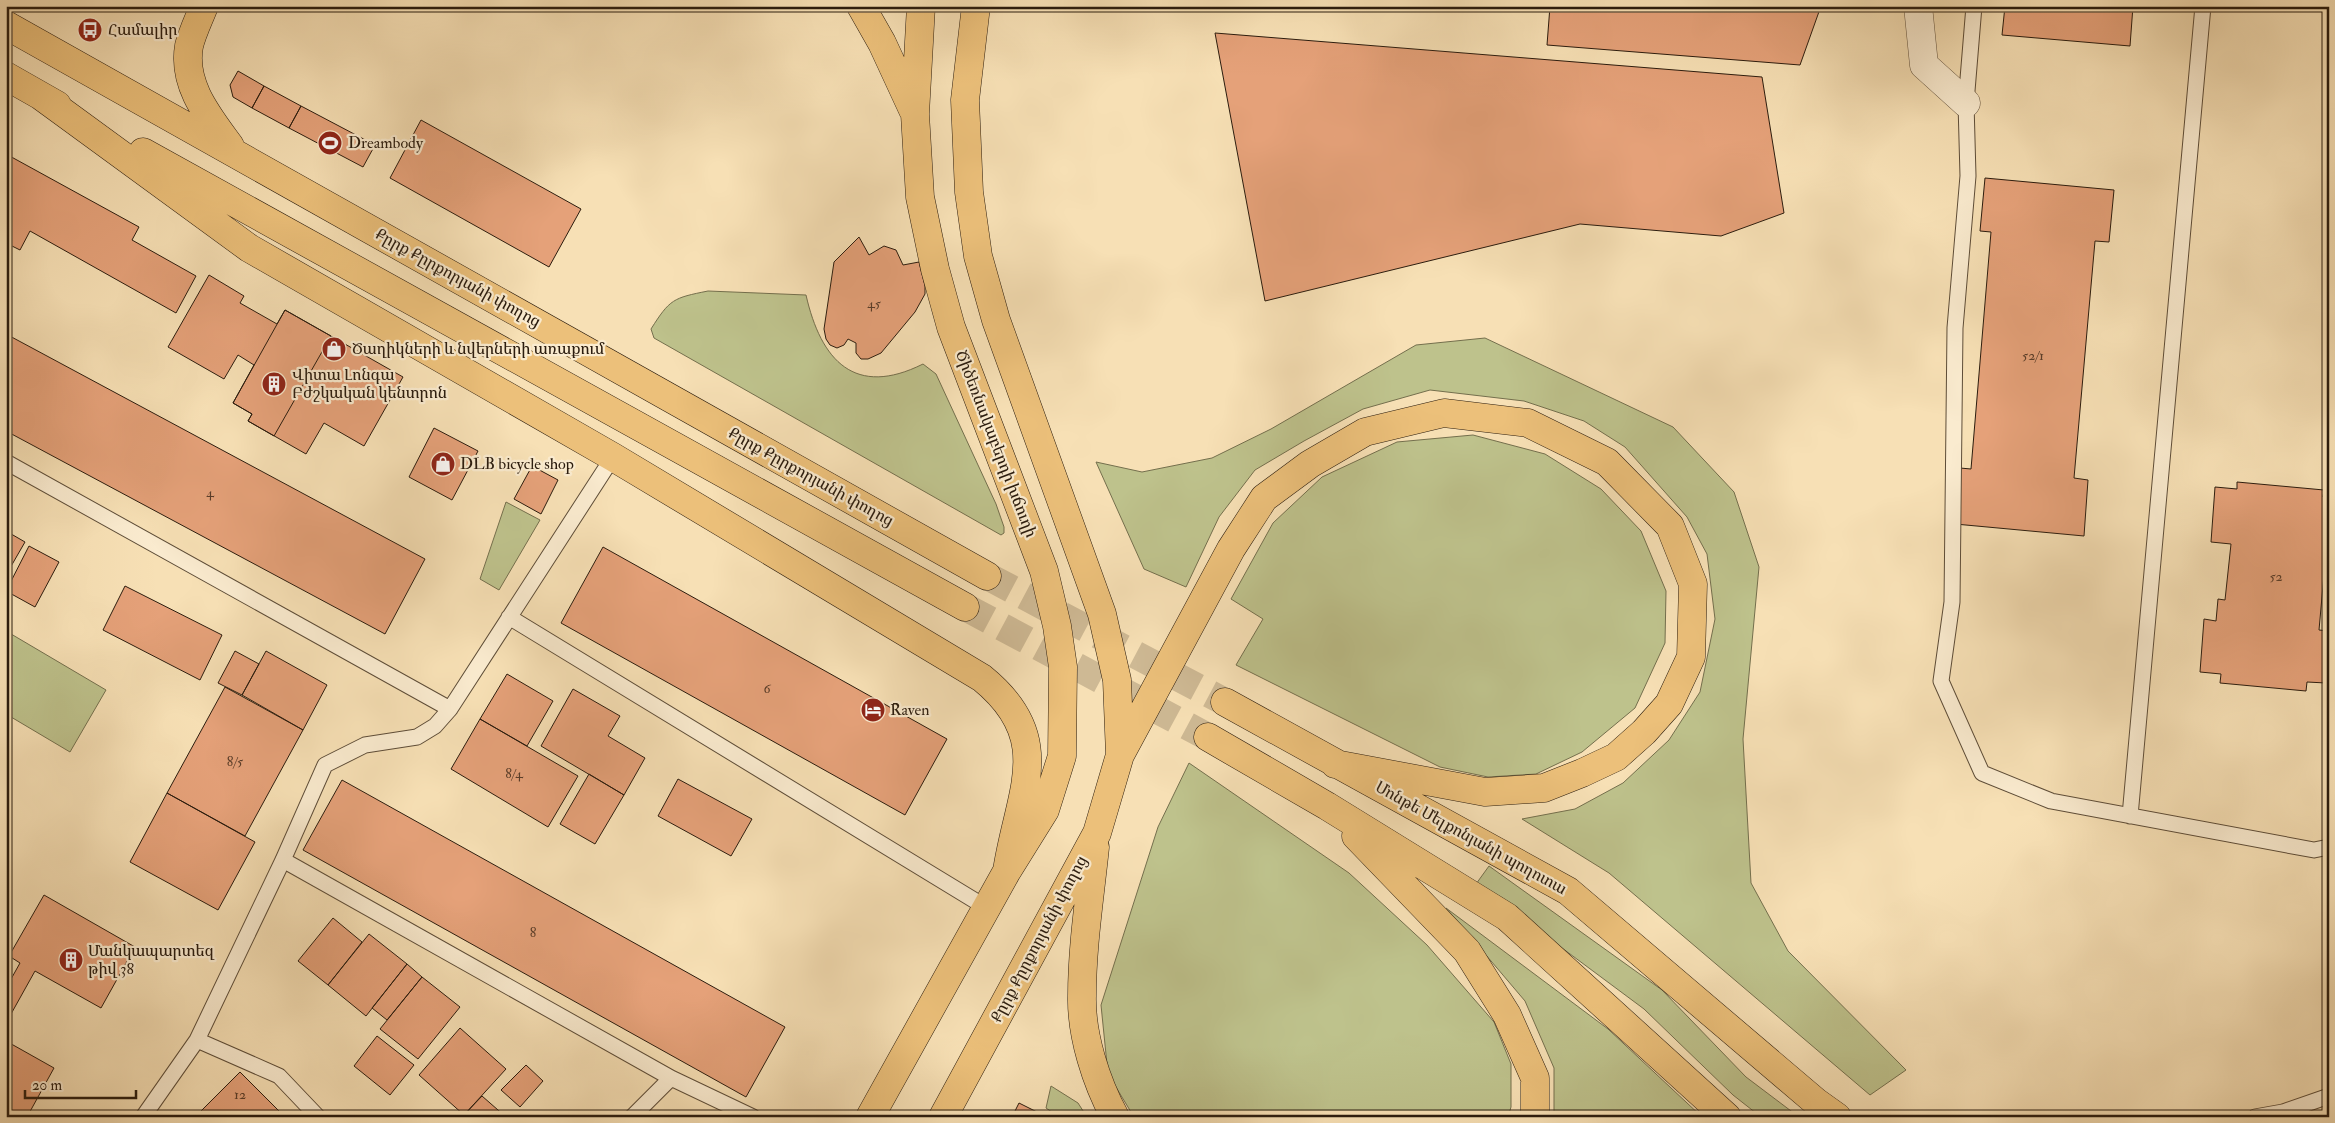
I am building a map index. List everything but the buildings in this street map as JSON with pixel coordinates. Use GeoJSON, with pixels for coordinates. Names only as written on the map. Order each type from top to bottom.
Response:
{"type":"FeatureCollection","features":[{"type":"Feature","properties":{"kind":"main road"},"geometry":{"type":"LineString","coordinates":[[204,6],[190,44],[189,69],[201,105],[236,154]]}},
{"type":"Feature","properties":{"kind":"main road"},"geometry":{"type":"LineString","coordinates":[[861,6],[882,43],[915,114]]}},
{"type":"Feature","properties":{"kind":"main road","name":"Ծիծեռնակաբերդի խճուղի"},"geometry":{"type":"LineString","coordinates":[[921,6],[915,114],[920,197],[935,269],[950,327],[1044,571],[1057,626],[1062,659],[1062,756],[1045,810],[1007,871]]}},
{"type":"Feature","properties":{"kind":"main road"},"geometry":{"type":"LineString","coordinates":[[976,6],[965,100],[969,192],[978,256],[996,320],[1102,614],[1117,680],[1120,756]]}},
{"type":"Feature","properties":{"kind":"main road","name":"Քըրք Քըրքորյանի փողոց"},"geometry":{"type":"LineString","coordinates":[[6,25],[987,576]]}},
{"type":"Feature","properties":{"kind":"main road"},"geometry":{"type":"LineString","coordinates":[[6,76],[965,608]]}},
{"type":"Feature","properties":{"kind":"main road"},"geometry":{"type":"LineString","coordinates":[[41,96],[249,248],[613,457],[982,678],[999,692],[1012,707],[1021,724],[1027,742],[1028,766],[1026,789],[1012,837],[1007,871],[870,1117]]}},
{"type":"Feature","properties":{"kind":"main road"},"geometry":{"type":"LineString","coordinates":[[1120,756],[1231,549],[1264,498],[1310,464],[1365,432],[1444,413],[1528,423],[1607,462],[1670,526],[1693,584],[1691,657],[1669,704],[1644,732],[1616,757],[1544,788],[1485,792],[1335,764]]}},
{"type":"Feature","properties":{"kind":"main road","name":"Մոնթե Մելքոնյանի պողոտա"},"geometry":{"type":"LineString","coordinates":[[1225,702],[1568,891],[1816,1102],[1837,1117]]}},
{"type":"Feature","properties":{"kind":"main road"},"geometry":{"type":"LineString","coordinates":[[1208,738],[1327,806],[1508,917],[1726,1117]]}},
{"type":"Feature","properties":{"kind":"main road","name":"Քըրք Քըրքորյանի փողոց"},"geometry":{"type":"LineString","coordinates":[[943,1117],[1097,833],[1120,756]]}},
{"type":"Feature","properties":{"kind":"main road"},"geometry":{"type":"LineString","coordinates":[[1327,806],[1467,951],[1507,1015],[1535,1078],[1535,1117]]}},
{"type":"Feature","properties":{"kind":"main road"},"geometry":{"type":"LineString","coordinates":[[1097,833],[1082,997],[1085,1027],[1092,1058],[1108,1105],[1115,1117]]}},
{"type":"Feature","properties":{"kind":"street"},"geometry":{"type":"LineString","coordinates":[[1918,6],[1924,65],[1966,103]]}},
{"type":"Feature","properties":{"kind":"lane"},"geometry":{"type":"LineString","coordinates":[[1974,6],[1966,103],[1968,176],[1955,328],[1952,602],[1941,681],[1982,773],[2051,801],[2314,850],[2329,847]]}},
{"type":"Feature","properties":{"kind":"lane"},"geometry":{"type":"LineString","coordinates":[[2130,816],[2203,6]]}},
{"type":"Feature","properties":{"kind":"lane"},"geometry":{"type":"LineString","coordinates":[[143,1117],[197,1040],[283,860],[325,765],[364,746],[417,737],[435,726],[450,709],[613,457]]}},
{"type":"Feature","properties":{"kind":"lane"},"geometry":{"type":"LineString","coordinates":[[6,462],[450,709]]}},
{"type":"Feature","properties":{"kind":"lane"},"geometry":{"type":"LineString","coordinates":[[510,617],[987,908]]}},
{"type":"Feature","properties":{"kind":"lane"},"geometry":{"type":"LineString","coordinates":[[283,860],[671,1078],[753,1117]]}},
{"type":"Feature","properties":{"kind":"lane"},"geometry":{"type":"LineString","coordinates":[[197,1040],[279,1076],[318,1117]]}},
{"type":"Feature","properties":{"kind":"lane"},"geometry":{"type":"LineString","coordinates":[[632,1117],[671,1078]]}},
{"type":"Feature","properties":{"kind":"lane"},"geometry":{"type":"LineString","coordinates":[[2255,1117],[2283,1112],[2329,1096]]}},
{"type":"Feature","properties":{"kind":"green space"},"geometry":{"type":"Polygon","coordinates":[[[708,291],[806,295],[821,338],[832,355],[845,367],[860,375],[878,377],[899,374],[923,364],[936,374],[996,504],[1004,527],[1004,533],[1001,535],[654,338],[651,329],[668,306],[680,298],[708,291]]]}},
{"type":"Feature","properties":{"kind":"green space"},"geometry":{"type":"Polygon","coordinates":[[[1485,338],[1673,427],[1734,492],[1759,567],[1743,739],[1751,883],[1788,951],[1906,1070],[1870,1095],[1609,873],[1522,819],[1575,809],[1623,783],[1669,740],[1700,692],[1715,619],[1707,554],[1687,517],[1625,447],[1584,421],[1524,401],[1430,390],[1363,409],[1255,470],[1219,517],[1186,587],[1144,569],[1096,462],[1142,472],[1212,458],[1271,429],[1416,345],[1485,338]]]}},
{"type":"Feature","properties":{"kind":"green space"},"geometry":{"type":"Polygon","coordinates":[[[1473,435],[1545,454],[1601,489],[1641,531],[1666,591],[1665,643],[1635,708],[1582,752],[1536,774],[1488,777],[1440,767],[1236,665],[1263,619],[1231,599],[1273,523],[1322,477],[1397,442],[1473,435]]]}},
{"type":"Feature","properties":{"kind":"green space"},"geometry":{"type":"Polygon","coordinates":[[[506,502],[540,520],[499,590],[480,579],[506,502]]]}},
{"type":"Feature","properties":{"kind":"green space"},"geometry":{"type":"Polygon","coordinates":[[[6,631],[106,690],[70,752],[6,714],[6,631]]]}},
{"type":"Feature","properties":{"kind":"green space"},"geometry":{"type":"Polygon","coordinates":[[[1189,763],[1349,873],[1427,945],[1494,1022],[1511,1064],[1511,1107],[1508,1117],[1134,1117],[1108,1074],[1101,1005],[1158,827],[1189,763]]]}},
{"type":"Feature","properties":{"kind":"green space"},"geometry":{"type":"Polygon","coordinates":[[[1489,866],[1662,990],[1746,1077],[1799,1117],[1761,1117],[1733,1095],[1644,1009],[1476,884],[1489,866]]]}},
{"type":"Feature","properties":{"kind":"green space"},"geometry":{"type":"Polygon","coordinates":[[[1446,908],[1608,1029],[1702,1117],[1554,1117],[1554,1068],[1525,1001],[1446,908]]]}},
{"type":"Feature","properties":{"kind":"green space"},"geometry":{"type":"Polygon","coordinates":[[[1051,1086],[1078,1103],[1087,1117],[1059,1117],[1046,1108],[1051,1086]]]}},
{"type":"Feature","properties":{"kind":"tunnel"},"geometry":{"type":"LineString","coordinates":[[987,576],[1225,702]]}},
{"type":"Feature","properties":{"kind":"tunnel"},"geometry":{"type":"LineString","coordinates":[[965,607],[1208,737]]}},
{"type":"Feature","properties":{"kind":"place","name":"Համալիր"},"geometry":{"type":"Point","coordinates":[90,30]}},
{"type":"Feature","properties":{"kind":"place","name":"Dreambody"},"geometry":{"type":"Point","coordinates":[330,143]}},
{"type":"Feature","properties":{"kind":"place","name":"Ծաղիկների և նվերների առաքում"},"geometry":{"type":"Point","coordinates":[334,349]}},
{"type":"Feature","properties":{"kind":"place","name":"Վիտա Լոնգա Բժշկական կենտրոն"},"geometry":{"type":"Point","coordinates":[274,384]}},
{"type":"Feature","properties":{"kind":"place","name":"DLB bicycle shop"},"geometry":{"type":"Point","coordinates":[443,464]}},
{"type":"Feature","properties":{"kind":"place","name":"Raven"},"geometry":{"type":"Point","coordinates":[873,710]}},
{"type":"Feature","properties":{"kind":"place","name":"Մանկապարտեզ թիվ 38"},"geometry":{"type":"Point","coordinates":[71,960]}}]}
